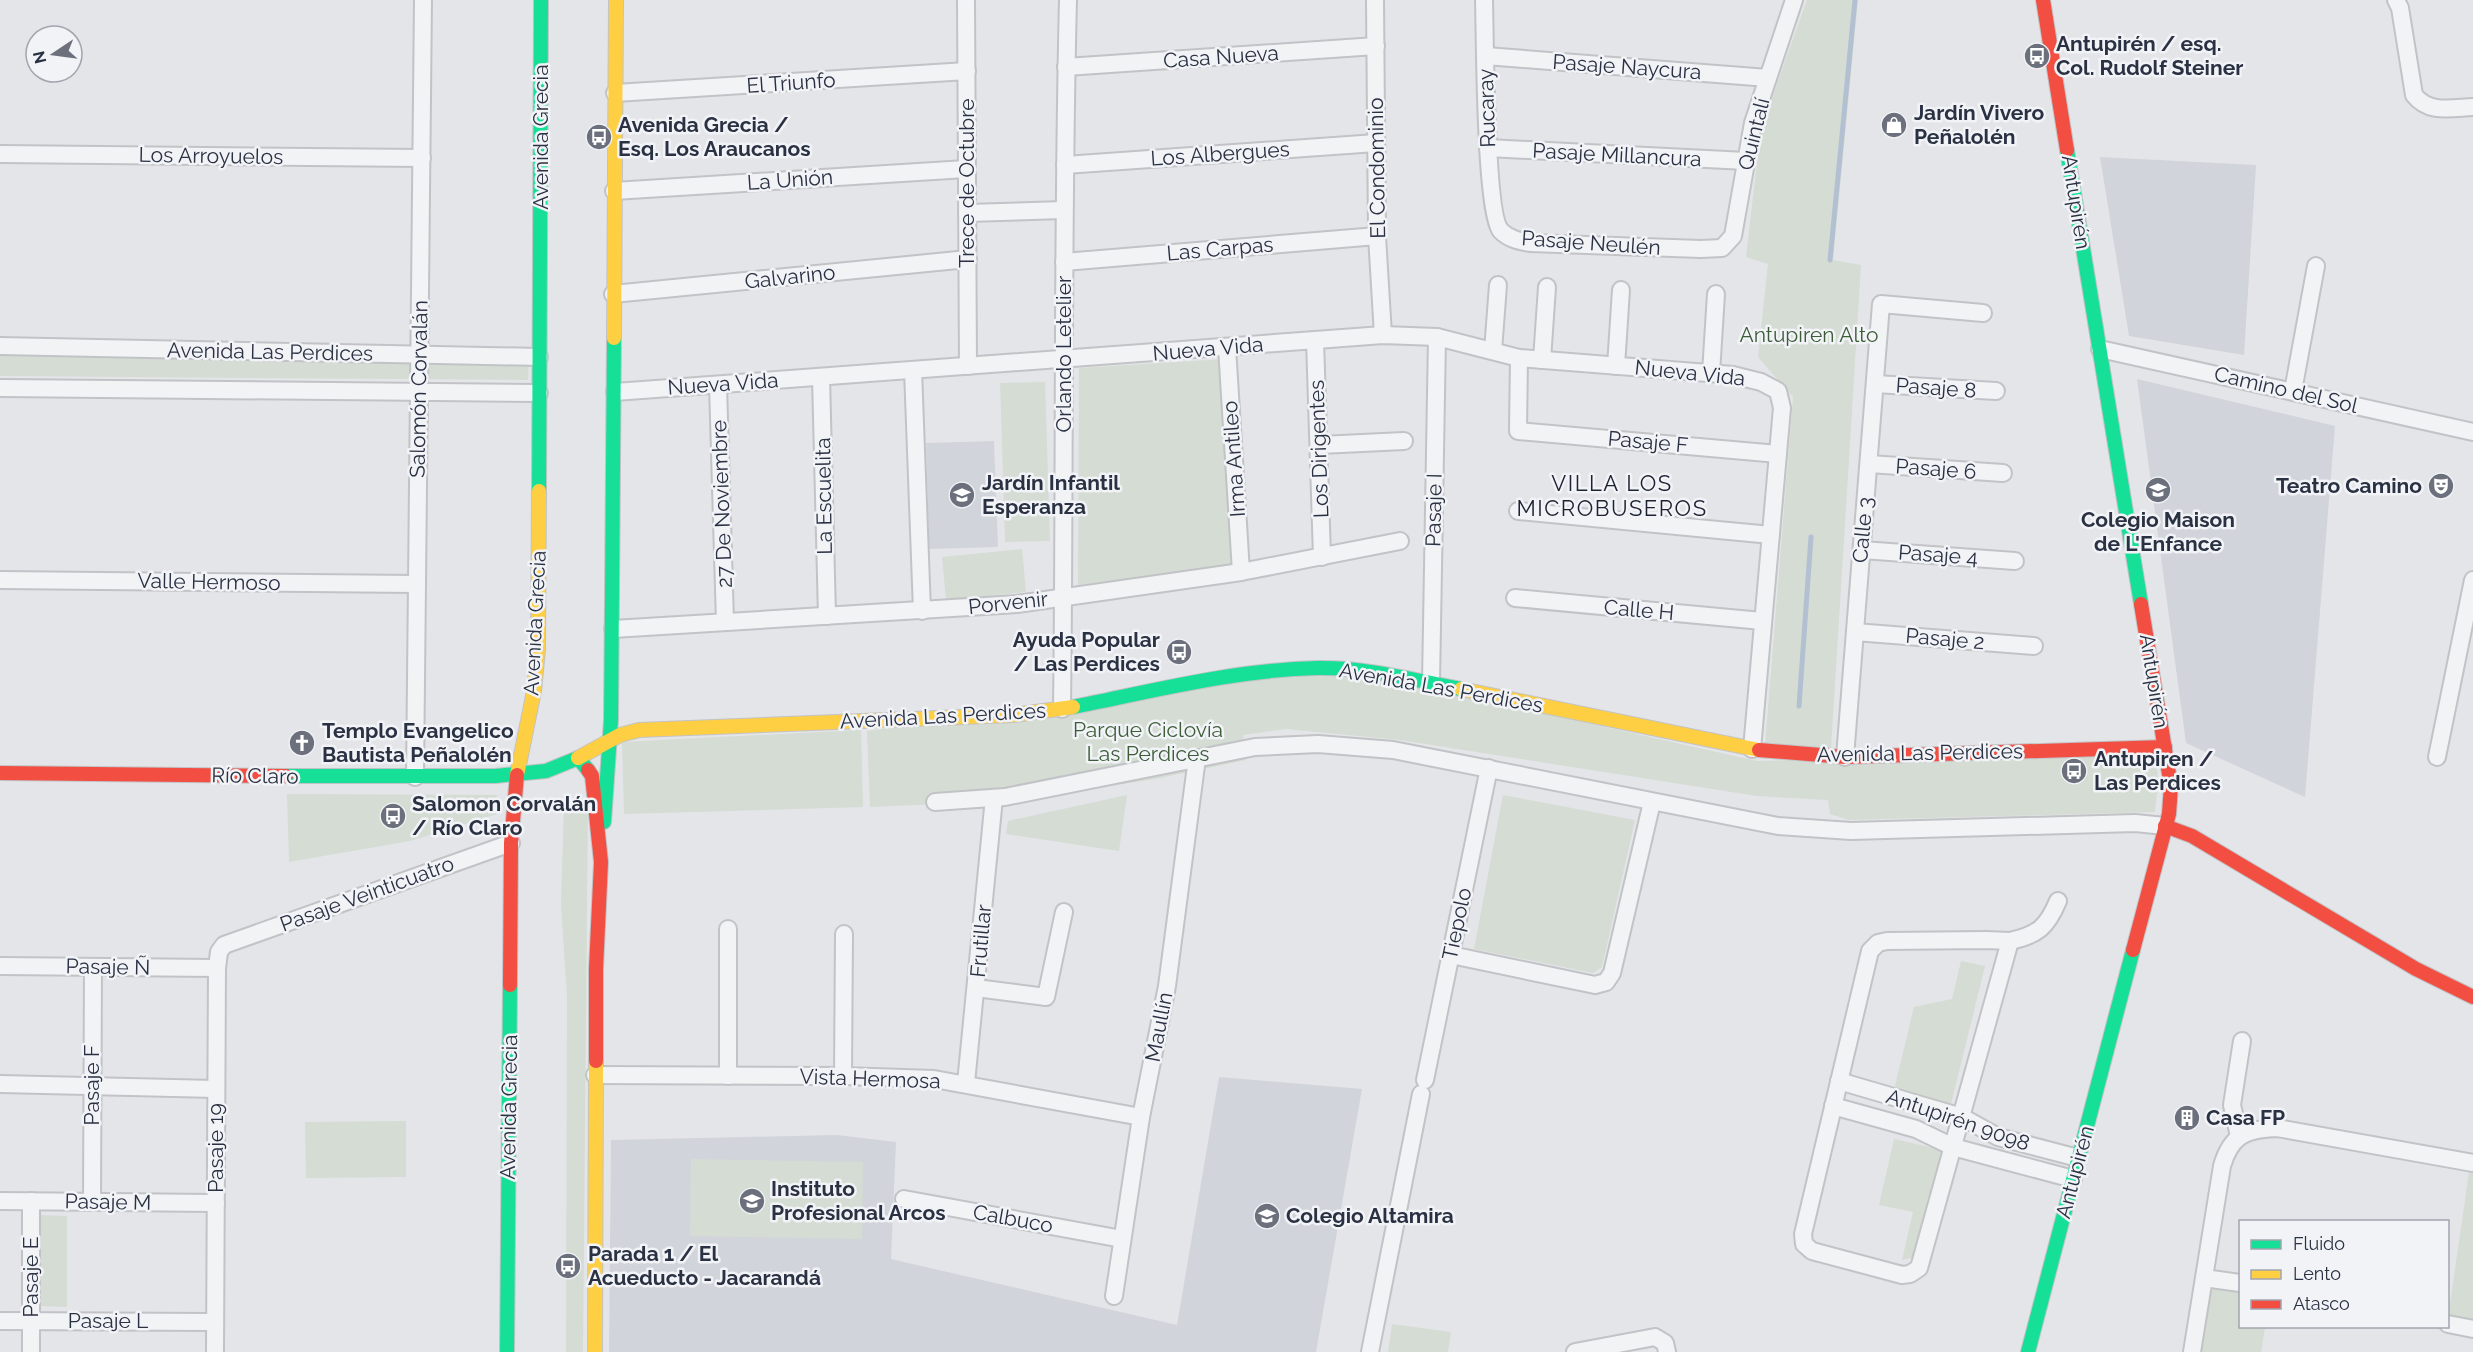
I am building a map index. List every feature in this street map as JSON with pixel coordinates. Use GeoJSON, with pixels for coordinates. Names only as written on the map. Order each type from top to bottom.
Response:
{"type":"FeatureCollection","features":[{"type":"Feature","properties":{"kind":"main road","name":"Avenida Grecia"},"geometry":{"type":"LineString","coordinates":[[507,1352],[511,843],[517,775],[534,692],[538,650],[541,0]]}},
{"type":"Feature","properties":{"kind":"main road"},"geometry":{"type":"LineString","coordinates":[[595,1352],[595,1075],[601,862],[610,740],[613,629],[616,0]]}},
{"type":"Feature","properties":{"kind":"main road","name":"Antupirén"},"geometry":{"type":"LineString","coordinates":[[2028,1352],[2165,826],[2171,786],[2043,0]]}},
{"type":"Feature","properties":{"kind":"main road","name":"Avenida Las Perdices"},"geometry":{"type":"LineString","coordinates":[[610,740],[631,731],[659,728],[1002,715],[1062,709],[1284,668],[1357,670],[1431,682],[1752,749],[1800,756],[1845,757],[2165,747]]}},
{"type":"Feature","properties":{"kind":"main road","name":"Río Claro"},"geometry":{"type":"LineString","coordinates":[[0,773],[415,777],[517,775],[546,771],[578,758],[610,740]]}},
{"type":"Feature","properties":{"kind":"main road"},"geometry":{"type":"LineString","coordinates":[[578,758],[592,776],[601,862]]}},
{"type":"Feature","properties":{"kind":"main road"},"geometry":{"type":"LineString","coordinates":[[2165,826],[2192,836],[2416,969],[2473,997]]}},
{"type":"Feature","properties":{"kind":"street","name":"Salomón Corvalán"},"geometry":{"type":"LineString","coordinates":[[415,777],[423,0]]}},
{"type":"Feature","properties":{"kind":"street","name":"Trece de Octubre"},"geometry":{"type":"LineString","coordinates":[[966,0],[968,366]]}},
{"type":"Feature","properties":{"kind":"street","name":"Orlando Letelier"},"geometry":{"type":"LineString","coordinates":[[1062,709],[1064,210],[1068,0]]}},
{"type":"Feature","properties":{"kind":"street","name":"El Condominio"},"geometry":{"type":"LineString","coordinates":[[1375,0],[1377,236],[1383,335]]}},
{"type":"Feature","properties":{"kind":"street","name":"Rucaray"},"geometry":{"type":"LineString","coordinates":[[1484,0],[1488,148],[1494,215]]}},
{"type":"Feature","properties":{"kind":"street"},"geometry":{"type":"LineString","coordinates":[[1783,0],[1794,0]]}},
{"type":"Feature","properties":{"kind":"street","name":"Quintalí"},"geometry":{"type":"LineString","coordinates":[[1701,249],[1722,248],[1733,236],[1753,123],[1794,0]]}},
{"type":"Feature","properties":{"kind":"street"},"geometry":{"type":"LineString","coordinates":[[2396,0],[2400,8],[2414,95],[2422,105],[2433,109],[2473,107]]}},
{"type":"Feature","properties":{"kind":"street","name":"Casa Nueva"},"geometry":{"type":"LineString","coordinates":[[1066,67],[1376,46]]}},
{"type":"Feature","properties":{"kind":"street","name":"Pasaje Naycura"},"geometry":{"type":"LineString","coordinates":[[1486,56],[1768,78]]}},
{"type":"Feature","properties":{"kind":"street","name":"El Triunfo"},"geometry":{"type":"LineString","coordinates":[[615,93],[967,71]]}},
{"type":"Feature","properties":{"kind":"street","name":"Los Albergues"},"geometry":{"type":"LineString","coordinates":[[1065,165],[1376,143]]}},
{"type":"Feature","properties":{"kind":"street","name":"Pasaje Millancura"},"geometry":{"type":"LineString","coordinates":[[1488,148],[1746,161]]}},
{"type":"Feature","properties":{"kind":"street","name":"Los Arroyuelos"},"geometry":{"type":"LineString","coordinates":[[0,154],[422,158]]}},
{"type":"Feature","properties":{"kind":"street","name":"La Unión"},"geometry":{"type":"LineString","coordinates":[[614,191],[966,169]]}},
{"type":"Feature","properties":{"kind":"street"},"geometry":{"type":"LineString","coordinates":[[967,213],[1064,210]]}},
{"type":"Feature","properties":{"kind":"street","name":"Pasaje Neulén"},"geometry":{"type":"LineString","coordinates":[[1494,215],[1499,230],[1513,240],[1530,243],[1701,249]]}},
{"type":"Feature","properties":{"kind":"street","name":"Las Carpas"},"geometry":{"type":"LineString","coordinates":[[1064,262],[1377,236]]}},
{"type":"Feature","properties":{"kind":"street","name":"Galvarino"},"geometry":{"type":"LineString","coordinates":[[613,294],[968,260]]}},
{"type":"Feature","properties":{"kind":"street"},"geometry":{"type":"LineString","coordinates":[[2293,391],[2316,266]]}},
{"type":"Feature","properties":{"kind":"street"},"geometry":{"type":"LineString","coordinates":[[1493,351],[1498,285]]}},
{"type":"Feature","properties":{"kind":"street"},"geometry":{"type":"LineString","coordinates":[[1542,360],[1547,287]]}},
{"type":"Feature","properties":{"kind":"street"},"geometry":{"type":"LineString","coordinates":[[1616,366],[1622,290]]}},
{"type":"Feature","properties":{"kind":"street"},"geometry":{"type":"LineString","coordinates":[[1710,373],[1716,294]]}},
{"type":"Feature","properties":{"kind":"street","name":"Calle 3"},"geometry":{"type":"LineString","coordinates":[[1845,757],[1881,304],[1983,313]]}},
{"type":"Feature","properties":{"kind":"street","name":"Nueva Vida"},"geometry":{"type":"LineString","coordinates":[[615,392],[1383,335],[1437,337],[1519,358],[1710,373],[1761,381],[1778,391],[1782,408],[1778,454]]}},
{"type":"Feature","properties":{"kind":"street","name":"Pasaje I"},"geometry":{"type":"LineString","coordinates":[[1431,682],[1437,337]]}},
{"type":"Feature","properties":{"kind":"street","name":"Los Dirigentes"},"geometry":{"type":"LineString","coordinates":[[1316,340],[1322,557]]}},
{"type":"Feature","properties":{"kind":"street","name":"Avenida Las Perdices"},"geometry":{"type":"LineString","coordinates":[[0,346],[539,357]]}},
{"type":"Feature","properties":{"kind":"street","name":"Irma Antileo"},"geometry":{"type":"LineString","coordinates":[[1227,346],[1241,572]]}},
{"type":"Feature","properties":{"kind":"street","name":"Camino del Sol"},"geometry":{"type":"LineString","coordinates":[[2100,349],[2473,432]]}},
{"type":"Feature","properties":{"kind":"street","name":"Pasaje F"},"geometry":{"type":"LineString","coordinates":[[1519,358],[1518,431],[1778,454]]}},
{"type":"Feature","properties":{"kind":"street"},"geometry":{"type":"LineString","coordinates":[[913,370],[922,611]]}},
{"type":"Feature","properties":{"kind":"street","name":"La Escuelita"},"geometry":{"type":"LineString","coordinates":[[821,377],[827,615]]}},
{"type":"Feature","properties":{"kind":"street","name":"Pasaje 8"},"geometry":{"type":"LineString","coordinates":[[1875,384],[1996,391]]}},
{"type":"Feature","properties":{"kind":"street","name":"27 De Noviembre"},"geometry":{"type":"LineString","coordinates":[[718,385],[725,622]]}},
{"type":"Feature","properties":{"kind":"street","name":"Avenida Las Perdices"},"geometry":{"type":"LineString","coordinates":[[0,388],[539,393]]}},
{"type":"Feature","properties":{"kind":"street"},"geometry":{"type":"LineString","coordinates":[[1320,445],[1404,441]]}},
{"type":"Feature","properties":{"kind":"street"},"geometry":{"type":"LineString","coordinates":[[1752,749],[1778,454]]}},
{"type":"Feature","properties":{"kind":"street","name":"Pasaje 6"},"geometry":{"type":"LineString","coordinates":[[1869,464],[2003,473]]}},
{"type":"Feature","properties":{"kind":"street"},"geometry":{"type":"LineString","coordinates":[[1518,511],[1771,535]]}},
{"type":"Feature","properties":{"kind":"street","name":"Porvenir"},"geometry":{"type":"LineString","coordinates":[[613,629],[1017,604],[1241,572],[1400,541]]}},
{"type":"Feature","properties":{"kind":"street","name":"Pasaje 4"},"geometry":{"type":"LineString","coordinates":[[1862,550],[2014,561]]}},
{"type":"Feature","properties":{"kind":"street","name":"Valle Hermoso"},"geometry":{"type":"LineString","coordinates":[[0,580],[417,584]]}},
{"type":"Feature","properties":{"kind":"street"},"geometry":{"type":"LineString","coordinates":[[2437,758],[2473,580]]}},
{"type":"Feature","properties":{"kind":"street","name":"Calle H"},"geometry":{"type":"LineString","coordinates":[[1515,598],[1762,621]]}},
{"type":"Feature","properties":{"kind":"street","name":"Pasaje 2"},"geometry":{"type":"LineString","coordinates":[[1855,632],[2034,646]]}},
{"type":"Feature","properties":{"kind":"street"},"geometry":{"type":"LineString","coordinates":[[935,802],[994,798],[1078,784],[1197,758],[1266,746],[1318,744],[1368,747],[1489,768],[1778,826],[1830,830],[2135,823],[2165,826]]}},
{"type":"Feature","properties":{"kind":"street","name":"Maullín"},"geometry":{"type":"LineString","coordinates":[[1114,1296],[1141,1117],[1163,1013],[1197,758]]}},
{"type":"Feature","properties":{"kind":"street","name":"Tiepolo"},"geometry":{"type":"LineString","coordinates":[[1370,1352],[1489,768]]}},
{"type":"Feature","properties":{"kind":"street","name":"Frutillar"},"geometry":{"type":"LineString","coordinates":[[966,1083],[994,798]]}},
{"type":"Feature","properties":{"kind":"street"},"geometry":{"type":"LineString","coordinates":[[1451,955],[1595,985],[1606,982],[1611,973],[1652,802]]}},
{"type":"Feature","properties":{"kind":"street","name":"Pasaje Veinticuatro"},"geometry":{"type":"LineString","coordinates":[[224,945],[511,843]]}},
{"type":"Feature","properties":{"kind":"street"},"geometry":{"type":"LineString","coordinates":[[1833,1106],[1868,955],[1875,945],[1887,941],[2010,940],[2031,937],[2050,920],[2058,901]]}},
{"type":"Feature","properties":{"kind":"street"},"geometry":{"type":"LineString","coordinates":[[976,988],[1040,998],[1048,996],[1064,912]]}},
{"type":"Feature","properties":{"kind":"street"},"geometry":{"type":"LineString","coordinates":[[728,929],[728,1076]]}},
{"type":"Feature","properties":{"kind":"street"},"geometry":{"type":"LineString","coordinates":[[843,1076],[844,934]]}},
{"type":"Feature","properties":{"kind":"street"},"geometry":{"type":"LineString","coordinates":[[1953,1147],[2010,940]]}},
{"type":"Feature","properties":{"kind":"street","name":"Pasaje 19"},"geometry":{"type":"LineString","coordinates":[[215,1352],[217,968],[219,952],[224,945]]}},
{"type":"Feature","properties":{"kind":"street","name":"Pasaje Ñ"},"geometry":{"type":"LineString","coordinates":[[0,966],[217,968]]}},
{"type":"Feature","properties":{"kind":"street","name":"Pasaje F"},"geometry":{"type":"LineString","coordinates":[[92,1202],[93,967]]}},
{"type":"Feature","properties":{"kind":"street"},"geometry":{"type":"LineString","coordinates":[[2239,1136],[2232,1105],[2242,1041]]}},
{"type":"Feature","properties":{"kind":"street","name":"Vista Hermosa"},"geometry":{"type":"LineString","coordinates":[[595,1075],[913,1078],[966,1083],[1141,1117]]}},
{"type":"Feature","properties":{"kind":"street","name":"Antupirén 9098"},"geometry":{"type":"LineString","coordinates":[[1839,1081],[1962,1117],[1998,1137],[2078,1158]]}},
{"type":"Feature","properties":{"kind":"street"},"geometry":{"type":"LineString","coordinates":[[0,1084],[216,1089]]}},
{"type":"Feature","properties":{"kind":"street","name":"Antupirén 9098"},"geometry":{"type":"LineString","coordinates":[[1953,1147],[1921,1264],[1916,1271],[1902,1275],[1812,1251],[1804,1244],[1803,1234],[1833,1106],[1916,1129],[1953,1147],[2073,1179]]}},
{"type":"Feature","properties":{"kind":"street"},"geometry":{"type":"LineString","coordinates":[[2192,1352],[2222,1166],[2229,1146],[2239,1136],[2258,1129],[2277,1128],[2473,1162]]}},
{"type":"Feature","properties":{"kind":"street","name":"Calbuco"},"geometry":{"type":"LineString","coordinates":[[904,1200],[1122,1239]]}},
{"type":"Feature","properties":{"kind":"street","name":"Pasaje M"},"geometry":{"type":"LineString","coordinates":[[0,1201],[216,1203]]}},
{"type":"Feature","properties":{"kind":"street","name":"Pasaje E"},"geometry":{"type":"LineString","coordinates":[[31,1202],[31,1352]]}},
{"type":"Feature","properties":{"kind":"street"},"geometry":{"type":"LineString","coordinates":[[2204,1278],[2239,1283]]}},
{"type":"Feature","properties":{"kind":"street","name":"Pasaje L"},"geometry":{"type":"LineString","coordinates":[[0,1321],[215,1322]]}},
{"type":"Feature","properties":{"kind":"street"},"geometry":{"type":"LineString","coordinates":[[2449,1324],[2473,1329]]}},
{"type":"Feature","properties":{"kind":"street"},"geometry":{"type":"LineString","coordinates":[[1575,1352],[1649,1337],[1661,1339],[1667,1352]]}},
{"type":"Feature","properties":{"kind":"shaded area"},"geometry":{"type":"Polygon","coordinates":[[[2100,157],[2256,165],[2244,355],[2129,336],[2100,157]]]}},
{"type":"Feature","properties":{"kind":"shaded area"},"geometry":{"type":"Polygon","coordinates":[[[2137,379],[2335,426],[2305,797],[2186,743],[2137,379]]]}},
{"type":"Feature","properties":{"kind":"shaded area","name":"Jardín Infantil Esperanza"},"geometry":{"type":"Polygon","coordinates":[[[994,441],[998,547],[929,549],[926,443],[994,441]]]}},
{"type":"Feature","properties":{"kind":"shaded area"},"geometry":{"type":"Polygon","coordinates":[[[1219,1077],[1362,1089],[1316,1352],[609,1352],[611,1140],[837,1135],[896,1142],[891,1259],[1177,1325],[1219,1077]]]}},
{"type":"Feature","properties":{"kind":"green space","name":"Antupiren Alto"},"geometry":{"type":"Polygon","coordinates":[[[1807,0],[1858,0],[1833,260],[1861,265],[1831,748],[1765,746],[1793,397],[1758,357],[1768,264],[1746,257],[1761,128],[1807,0]]]}},
{"type":"Feature","properties":{"kind":"green space"},"geometry":{"type":"Polygon","coordinates":[[[0,356],[529,358],[528,380],[0,376],[0,356]]]}},
{"type":"Feature","properties":{"kind":"green space"},"geometry":{"type":"Polygon","coordinates":[[[1225,359],[1232,565],[1078,585],[1079,368],[1225,359]]]}},
{"type":"Feature","properties":{"kind":"green space"},"geometry":{"type":"Polygon","coordinates":[[[1045,382],[1050,541],[1005,542],[1000,383],[1045,382]]]}},
{"type":"Feature","properties":{"kind":"green space"},"geometry":{"type":"Polygon","coordinates":[[[1022,549],[1026,592],[946,600],[942,557],[1022,549]]]}},
{"type":"Feature","properties":{"kind":"green space","name":"Parque Ciclovía Las Perdices"},"geometry":{"type":"Polygon","coordinates":[[[1355,671],[1757,761],[2156,751],[2158,782],[2155,812],[1849,820],[1830,814],[1828,800],[1757,796],[1400,740],[1286,729],[1243,735],[1246,760],[1155,779],[1021,800],[870,807],[867,731],[1270,678],[1355,671]]]}},
{"type":"Feature","properties":{"kind":"green space"},"geometry":{"type":"Polygon","coordinates":[[[861,730],[863,807],[624,814],[622,742],[861,730]]]}},
{"type":"Feature","properties":{"kind":"green space"},"geometry":{"type":"Polygon","coordinates":[[[287,794],[497,795],[497,814],[410,841],[289,862],[287,794]]]}},
{"type":"Feature","properties":{"kind":"green space"},"geometry":{"type":"Polygon","coordinates":[[[1127,795],[1119,851],[1006,834],[1008,821],[1127,795]]]}},
{"type":"Feature","properties":{"kind":"green space"},"geometry":{"type":"Polygon","coordinates":[[[1503,795],[1635,820],[1602,967],[1593,973],[1474,949],[1503,795]]]}},
{"type":"Feature","properties":{"kind":"green space"},"geometry":{"type":"Polygon","coordinates":[[[588,798],[583,1352],[566,1352],[567,997],[561,904],[564,806],[568,802],[588,798]]]}},
{"type":"Feature","properties":{"kind":"green space"},"geometry":{"type":"Polygon","coordinates":[[[1961,961],[1985,966],[1951,1104],[1894,1090],[1914,1007],[1952,999],[1961,961]]]}},
{"type":"Feature","properties":{"kind":"green space"},"geometry":{"type":"Polygon","coordinates":[[[406,1121],[406,1177],[306,1178],[305,1122],[406,1121]]]}},
{"type":"Feature","properties":{"kind":"green space"},"geometry":{"type":"Polygon","coordinates":[[[1894,1139],[1943,1150],[1919,1256],[1902,1260],[1913,1212],[1879,1205],[1894,1139]]]}},
{"type":"Feature","properties":{"kind":"green space"},"geometry":{"type":"Polygon","coordinates":[[[691,1159],[863,1162],[862,1239],[690,1236],[691,1159]]]}},
{"type":"Feature","properties":{"kind":"green space"},"geometry":{"type":"Polygon","coordinates":[[[2469,1172],[2473,1172],[2473,1323],[2449,1318],[2469,1172]]]}},
{"type":"Feature","properties":{"kind":"green space"},"geometry":{"type":"Polygon","coordinates":[[[41,1215],[67,1216],[67,1307],[40,1306],[41,1215]]]}},
{"type":"Feature","properties":{"kind":"green space"},"geometry":{"type":"Polygon","coordinates":[[[2213,1285],[2239,1287],[2239,1328],[2265,1328],[2261,1352],[2199,1352],[2213,1285]]]}},
{"type":"Feature","properties":{"kind":"green space"},"geometry":{"type":"Polygon","coordinates":[[[1392,1324],[1451,1332],[1448,1352],[1388,1352],[1392,1324]]]}},
{"type":"Feature","properties":{"kind":"waterway"},"geometry":{"type":"LineString","coordinates":[[1830,260],[1855,0]]}},
{"type":"Feature","properties":{"kind":"waterway"},"geometry":{"type":"LineString","coordinates":[[1799,706],[1811,537]]}},
{"type":"Feature","properties":{"kind":"traffic: fast"},"geometry":{"type":"LineString","coordinates":[[539,491],[541,0]]}},
{"type":"Feature","properties":{"kind":"traffic: fast"},"geometry":{"type":"LineString","coordinates":[[2067,150],[2141,604]]}},
{"type":"Feature","properties":{"kind":"traffic: fast"},"geometry":{"type":"LineString","coordinates":[[604,822],[611,720],[614,338]]}},
{"type":"Feature","properties":{"kind":"traffic: fast"},"geometry":{"type":"LineString","coordinates":[[1073,707],[1224,677],[1317,668],[1371,672],[1461,689]]}},
{"type":"Feature","properties":{"kind":"traffic: fast"},"geometry":{"type":"LineString","coordinates":[[286,776],[495,776],[546,771],[578,758],[588,770]]}},
{"type":"Feature","properties":{"kind":"traffic: fast"},"geometry":{"type":"LineString","coordinates":[[2028,1352],[2133,950]]}},
{"type":"Feature","properties":{"kind":"traffic: fast"},"geometry":{"type":"LineString","coordinates":[[507,1352],[510,985]]}},
{"type":"Feature","properties":{"kind":"traffic: slow"},"geometry":{"type":"LineString","coordinates":[[614,338],[616,0]]}},
{"type":"Feature","properties":{"kind":"traffic: slow"},"geometry":{"type":"LineString","coordinates":[[517,775],[534,691],[538,650],[539,491]]}},
{"type":"Feature","properties":{"kind":"traffic: slow"},"geometry":{"type":"LineString","coordinates":[[1461,689],[1759,750]]}},
{"type":"Feature","properties":{"kind":"traffic: slow"},"geometry":{"type":"LineString","coordinates":[[578,758],[620,735],[639,730],[1013,715],[1073,707]]}},
{"type":"Feature","properties":{"kind":"traffic: slow"},"geometry":{"type":"LineString","coordinates":[[595,1352],[596,1061]]}},
{"type":"Feature","properties":{"kind":"traffic: jam"},"geometry":{"type":"LineString","coordinates":[[2043,0],[2067,150]]}},
{"type":"Feature","properties":{"kind":"traffic: jam"},"geometry":{"type":"LineString","coordinates":[[2133,950],[2169,814],[2171,786],[2141,604]]}},
{"type":"Feature","properties":{"kind":"traffic: jam"},"geometry":{"type":"LineString","coordinates":[[1759,750],[1845,757],[2165,747]]}},
{"type":"Feature","properties":{"kind":"traffic: jam"},"geometry":{"type":"LineString","coordinates":[[588,770],[592,776],[601,862],[596,969],[596,1061]]}},
{"type":"Feature","properties":{"kind":"traffic: jam"},"geometry":{"type":"LineString","coordinates":[[0,773],[286,776]]}},
{"type":"Feature","properties":{"kind":"traffic: jam"},"geometry":{"type":"LineString","coordinates":[[510,985],[511,843],[517,775]]}},
{"type":"Feature","properties":{"kind":"traffic: jam"},"geometry":{"type":"LineString","coordinates":[[2165,826],[2192,836],[2416,969],[2473,997]]}},
{"type":"Feature","properties":{"kind":"place","name":"Antupirén / esq. Col. Rudolf Steiner"},"geometry":{"type":"Point","coordinates":[2037,56]}},
{"type":"Feature","properties":{"kind":"place","name":"Jardín Vivero Peñalolén"},"geometry":{"type":"Point","coordinates":[1894,125]}},
{"type":"Feature","properties":{"kind":"place","name":"Avenida Grecia / Esq. Los Araucanos"},"geometry":{"type":"Point","coordinates":[599,137]}},
{"type":"Feature","properties":{"kind":"place","name":"Teatro Camino"},"geometry":{"type":"Point","coordinates":[2441,486]}},
{"type":"Feature","properties":{"kind":"place","name":"Colegio Maison de L'Enfance"},"geometry":{"type":"Point","coordinates":[2158,490]}},
{"type":"Feature","properties":{"kind":"place","name":"Jardín Infantil Esperanza"},"geometry":{"type":"Point","coordinates":[962,495]}},
{"type":"Feature","properties":{"kind":"place","name":"Ayuda Popular / Las Perdices"},"geometry":{"type":"Point","coordinates":[1179,652]}},
{"type":"Feature","properties":{"kind":"place","name":"Templo Evangelico Bautista Peñalolén"},"geometry":{"type":"Point","coordinates":[302,743]}},
{"type":"Feature","properties":{"kind":"place","name":"Antupiren / Las Perdices"},"geometry":{"type":"Point","coordinates":[2074,771]}},
{"type":"Feature","properties":{"kind":"place","name":"Salomon Corvalán / Río Claro"},"geometry":{"type":"Point","coordinates":[393,816]}},
{"type":"Feature","properties":{"kind":"place","name":"Casa FP"},"geometry":{"type":"Point","coordinates":[2187,1118]}},
{"type":"Feature","properties":{"kind":"place","name":"Instituto Profesional Arcos"},"geometry":{"type":"Point","coordinates":[752,1201]}},
{"type":"Feature","properties":{"kind":"place","name":"Colegio Altamira"},"geometry":{"type":"Point","coordinates":[1267,1216]}},
{"type":"Feature","properties":{"kind":"place","name":"Parada 1 / El Acueducto - Jacarandá"},"geometry":{"type":"Point","coordinates":[568,1266]}},
{"type":"Feature","properties":{"kind":"district","name":"VILLA LOS MICROBUSEROS"},"geometry":{"type":"Point","coordinates":[1612,496]}}]}
